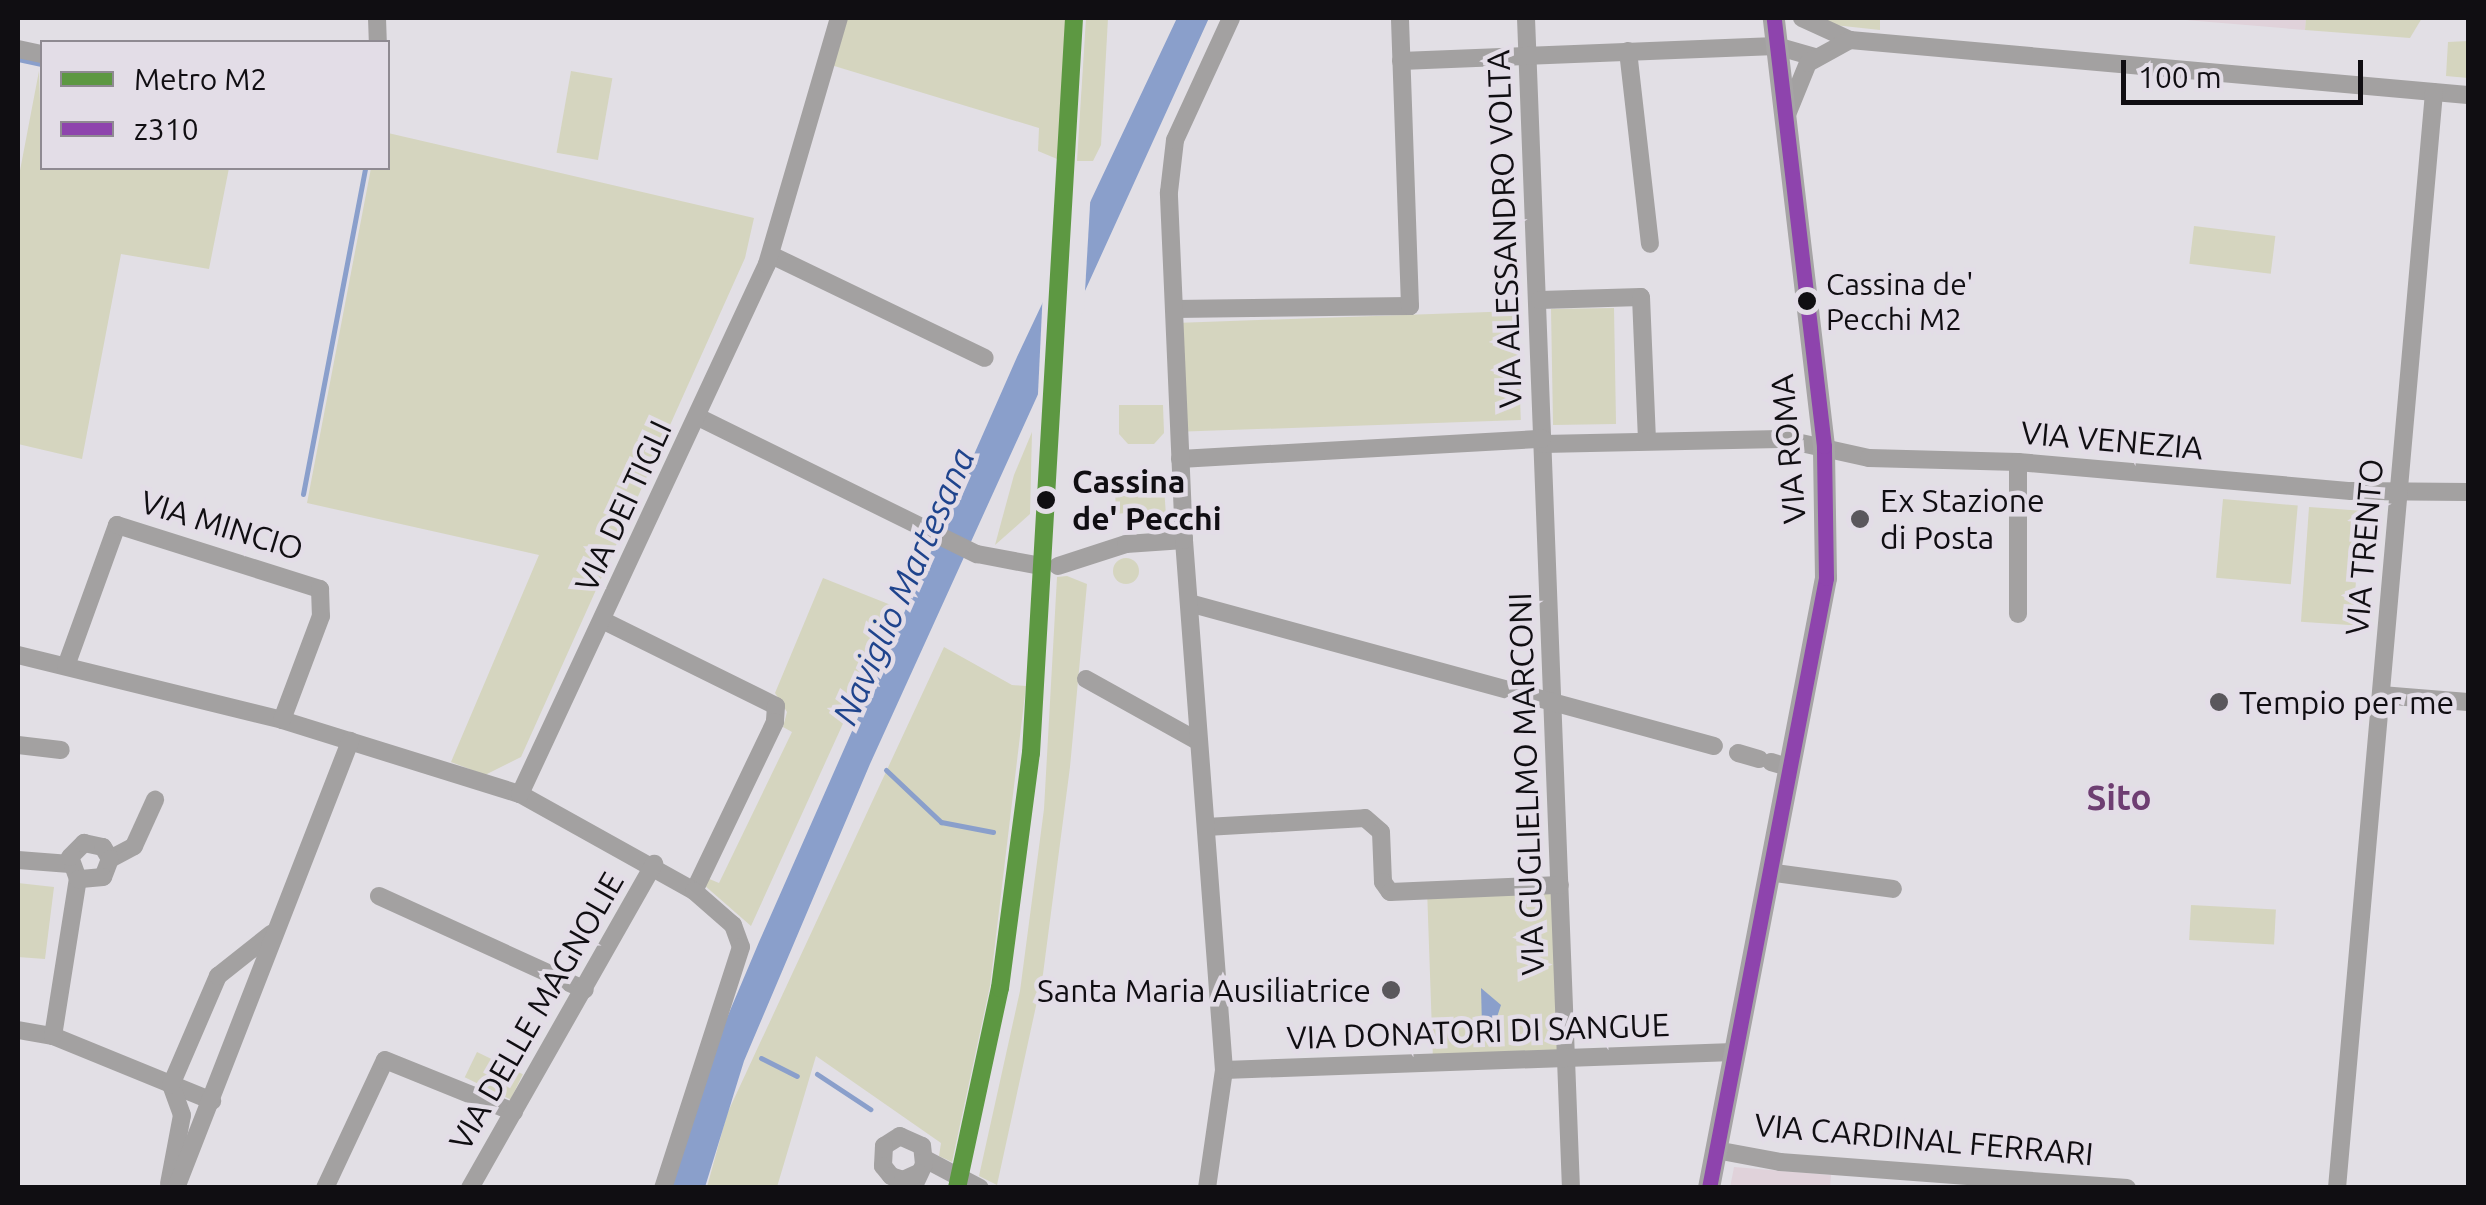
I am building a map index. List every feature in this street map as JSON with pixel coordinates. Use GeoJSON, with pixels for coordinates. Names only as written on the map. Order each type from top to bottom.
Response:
{"type":"FeatureCollection","features":[{"type":"Feature","properties":{"kind":"main road","name":"VIA ROMA"},"geometry":{"type":"LineString","coordinates":[[1709,1188],[1768,872],[1772,763],[1824,606],[1824,446],[1774,18]]}},
{"type":"Feature","properties":{"kind":"street","name":"VIA DEI TIGLI"},"geometry":{"type":"LineString","coordinates":[[520,794],[771,255],[839,18]]}},
{"type":"Feature","properties":{"kind":"street"},"geometry":{"type":"LineString","coordinates":[[1207,1188],[1224,1070],[1184,540],[1171,154],[1231,18]]}},
{"type":"Feature","properties":{"kind":"street"},"geometry":{"type":"LineString","coordinates":[[1174,309],[1410,306],[1400,18]]}},
{"type":"Feature","properties":{"kind":"street","name":"VIA ALESSANDRO VOLTA"},"geometry":{"type":"LineString","coordinates":[[1526,18],[1543,444]]}},
{"type":"Feature","properties":{"kind":"street"},"geometry":{"type":"LineString","coordinates":[[1776,46],[1798,26],[1809,22],[1850,40],[2468,94]]}},
{"type":"Feature","properties":{"kind":"street"},"geometry":{"type":"LineString","coordinates":[[1785,122],[1800,75],[1814,57],[1850,40]]}},
{"type":"Feature","properties":{"kind":"street"},"geometry":{"type":"LineString","coordinates":[[1401,61],[1776,46],[1814,57]]}},
{"type":"Feature","properties":{"kind":"street"},"geometry":{"type":"LineString","coordinates":[[1628,51],[1650,244]]}},
{"type":"Feature","properties":{"kind":"street","name":"VIA TRENTO"},"geometry":{"type":"LineString","coordinates":[[2337,1188],[2434,92]]}},
{"type":"Feature","properties":{"kind":"street"},"geometry":{"type":"LineString","coordinates":[[771,255],[985,358]]}},
{"type":"Feature","properties":{"kind":"street"},"geometry":{"type":"LineString","coordinates":[[1540,300],[1641,297],[1647,440]]}},
{"type":"Feature","properties":{"kind":"street"},"geometry":{"type":"LineString","coordinates":[[698,417],[970,551],[1035,566]]}},
{"type":"Feature","properties":{"kind":"street","name":"VIA VENEZIA"},"geometry":{"type":"LineString","coordinates":[[1180,464],[1543,444],[1776,438],[1863,457],[2018,462],[2468,492]]}},
{"type":"Feature","properties":{"kind":"street","name":"VIA GUGLIELMO MARCONI"},"geometry":{"type":"LineString","coordinates":[[1543,444],[1572,1188]]}},
{"type":"Feature","properties":{"kind":"street"},"geometry":{"type":"LineString","coordinates":[[2018,462],[2018,614]]}},
{"type":"Feature","properties":{"kind":"street","name":"VIA MINCIO"},"geometry":{"type":"LineString","coordinates":[[66,666],[117,525],[320,589],[321,616],[282,720]]}},
{"type":"Feature","properties":{"kind":"street"},"geometry":{"type":"LineString","coordinates":[[1058,566],[1126,544],[1184,540]]}},
{"type":"Feature","properties":{"kind":"street"},"geometry":{"type":"LineString","coordinates":[[1188,603],[1714,746]]}},
{"type":"Feature","properties":{"kind":"street","name":"VIA DEI TIGLI"},"geometry":{"type":"LineString","coordinates":[[602,620],[776,706],[775,722],[694,891]]}},
{"type":"Feature","properties":{"kind":"street"},"geometry":{"type":"LineString","coordinates":[[18,655],[282,720],[520,794],[654,864],[694,891],[734,925],[740,947],[663,1188]]}},
{"type":"Feature","properties":{"kind":"street"},"geometry":{"type":"LineString","coordinates":[[1086,679],[1199,742]]}},
{"type":"Feature","properties":{"kind":"street"},"geometry":{"type":"LineString","coordinates":[[2382,695],[2468,702]]}},
{"type":"Feature","properties":{"kind":"street"},"geometry":{"type":"LineString","coordinates":[[175,1184],[212,1101],[271,934],[350,740]]}},
{"type":"Feature","properties":{"kind":"street"},"geometry":{"type":"LineString","coordinates":[[18,744],[61,750]]}},
{"type":"Feature","properties":{"kind":"street"},"geometry":{"type":"LineString","coordinates":[[1738,753],[1772,763]]}},
{"type":"Feature","properties":{"kind":"street"},"geometry":{"type":"LineString","coordinates":[[18,860],[103,878],[110,859],[134,846],[156,800]]}},
{"type":"Feature","properties":{"kind":"street"},"geometry":{"type":"LineString","coordinates":[[1206,828],[1365,818],[1381,832],[1382,882],[1390,892],[1560,886]]}},
{"type":"Feature","properties":{"kind":"street"},"geometry":{"type":"LineString","coordinates":[[53,1036],[74,872],[84,843],[97,844],[110,859]]}},
{"type":"Feature","properties":{"kind":"street","name":"VIA DELLE MAGNOLIE"},"geometry":{"type":"LineString","coordinates":[[470,1188],[654,864]]}},
{"type":"Feature","properties":{"kind":"street"},"geometry":{"type":"LineString","coordinates":[[1768,872],[1893,889]]}},
{"type":"Feature","properties":{"kind":"street"},"geometry":{"type":"LineString","coordinates":[[378,896],[584,990]]}},
{"type":"Feature","properties":{"kind":"street"},"geometry":{"type":"LineString","coordinates":[[175,1184],[182,1115],[171,1084],[215,980],[271,934]]}},
{"type":"Feature","properties":{"kind":"street"},"geometry":{"type":"LineString","coordinates":[[18,1030],[53,1036],[212,1101]]}},
{"type":"Feature","properties":{"kind":"street","name":"VIA DONATORI DI SANGUE"},"geometry":{"type":"LineString","coordinates":[[1224,1070],[1734,1052]]}},
{"type":"Feature","properties":{"kind":"street"},"geometry":{"type":"LineString","coordinates":[[325,1188],[384,1060],[514,1112]]}},
{"type":"Feature","properties":{"kind":"street","name":"VIA CARDINAL FERRARI"},"geometry":{"type":"LineString","coordinates":[[1716,1150],[1780,1162],[2127,1188]]}},
{"type":"Feature","properties":{"kind":"street"},"geometry":{"type":"LineString","coordinates":[[911,1177],[950,1172],[980,1188]]}},
{"type":"Feature","properties":{"kind":"shaded area"},"geometry":{"type":"Polygon","coordinates":[[[2162,18],[2306,18],[2305,30],[2162,18]]]}},
{"type":"Feature","properties":{"kind":"shaded area"},"geometry":{"type":"Polygon","coordinates":[[[1734,1167],[1831,1175],[1830,1187],[1730,1188],[1734,1167]]]}},
{"type":"Feature","properties":{"kind":"green space"},"geometry":{"type":"Polygon","coordinates":[[[845,18],[1070,18],[1062,161],[1038,151],[1039,128],[831,65],[845,18]]]}},
{"type":"Feature","properties":{"kind":"green space"},"geometry":{"type":"Polygon","coordinates":[[[1086,18],[1108,18],[1101,145],[1093,161],[1077,161],[1086,18]]]}},
{"type":"Feature","properties":{"kind":"green space"},"geometry":{"type":"Polygon","coordinates":[[[1813,18],[1880,18],[1880,30],[1825,24],[1813,18]]]}},
{"type":"Feature","properties":{"kind":"green space"},"geometry":{"type":"Polygon","coordinates":[[[2306,18],[2422,18],[2410,38],[2305,30],[2306,18]]]}},
{"type":"Feature","properties":{"kind":"green space"},"geometry":{"type":"Polygon","coordinates":[[[2468,41],[2468,78],[2446,76],[2448,42],[2468,41]]]}},
{"type":"Feature","properties":{"kind":"green space"},"geometry":{"type":"Polygon","coordinates":[[[39,71],[40,170],[229,170],[209,269],[121,254],[82,459],[18,444],[18,181],[39,71]]]}},
{"type":"Feature","properties":{"kind":"green space"},"geometry":{"type":"Polygon","coordinates":[[[571,71],[612,78],[598,160],[557,153],[571,71]]]}},
{"type":"Feature","properties":{"kind":"green space"},"geometry":{"type":"Polygon","coordinates":[[[390,133],[754,218],[745,258],[521,757],[485,775],[451,762],[539,555],[307,503],[371,170],[390,170],[390,133]]]}},
{"type":"Feature","properties":{"kind":"green space"},"geometry":{"type":"Polygon","coordinates":[[[2194,226],[2275,236],[2271,274],[2189,264],[2194,226]]]}},
{"type":"Feature","properties":{"kind":"green space"},"geometry":{"type":"Polygon","coordinates":[[[1614,308],[1616,424],[1553,425],[1551,309],[1614,308]]]}},
{"type":"Feature","properties":{"kind":"green space"},"geometry":{"type":"Polygon","coordinates":[[[1517,311],[1521,420],[1179,432],[1175,323],[1517,311]]]}},
{"type":"Feature","properties":{"kind":"green space"},"geometry":{"type":"Polygon","coordinates":[[[1119,405],[1163,405],[1164,433],[1154,444],[1128,444],[1119,434],[1119,405]]]}},
{"type":"Feature","properties":{"kind":"green space"},"geometry":{"type":"Polygon","coordinates":[[[1032,432],[1030,514],[995,545],[1014,475],[1032,432]]]}},
{"type":"Feature","properties":{"kind":"green space"},"geometry":{"type":"Polygon","coordinates":[[[1155,478],[1164,486],[1166,516],[1157,528],[1154,510],[1116,514],[1115,488],[1155,478]]]}},
{"type":"Feature","properties":{"kind":"green space"},"geometry":{"type":"Polygon","coordinates":[[[2223,499],[2298,506],[2291,584],[2216,578],[2223,499]]]}},
{"type":"Feature","properties":{"kind":"green space"},"geometry":{"type":"Polygon","coordinates":[[[2309,507],[2361,511],[2353,625],[2301,622],[2309,507]]]}},
{"type":"Feature","properties":{"kind":"green space"},"geometry":{"type":"Polygon","coordinates":[[[1126,558],[1135,562],[1139,571],[1135,580],[1126,584],[1117,580],[1113,571],[1117,562],[1126,558]]]}},
{"type":"Feature","properties":{"kind":"green space"},"geometry":{"type":"Polygon","coordinates":[[[1067,576],[1087,584],[1070,767],[1043,974],[997,1185],[979,1176],[1020,991],[1044,809],[1057,577],[1067,576]]]}},
{"type":"Feature","properties":{"kind":"green space"},"geometry":{"type":"Polygon","coordinates":[[[823,578],[896,607],[751,926],[704,885],[707,878],[719,883],[792,732],[783,727],[787,712],[775,693],[823,578]]]}},
{"type":"Feature","properties":{"kind":"green space"},"geometry":{"type":"Polygon","coordinates":[[[944,647],[1012,685],[1026,686],[990,986],[952,1162],[939,1156],[941,1143],[816,1056],[777,1187],[707,1187],[727,1114],[944,647]]]}},
{"type":"Feature","properties":{"kind":"green space"},"geometry":{"type":"Polygon","coordinates":[[[18,883],[54,887],[45,959],[18,957],[18,883]]]}},
{"type":"Feature","properties":{"kind":"green space"},"geometry":{"type":"Polygon","coordinates":[[[1561,886],[1567,1058],[1433,1063],[1427,891],[1561,886]]]}},
{"type":"Feature","properties":{"kind":"green space"},"geometry":{"type":"Polygon","coordinates":[[[2191,905],[2276,909],[2274,944],[2189,940],[2191,905]]]}},
{"type":"Feature","properties":{"kind":"green space"},"geometry":{"type":"Polygon","coordinates":[[[477,1052],[523,1074],[511,1100],[465,1077],[477,1052]]]}},
{"type":"Feature","properties":{"kind":"water"},"geometry":{"type":"Polygon","coordinates":[[[1177,18],[1209,18],[870,764],[744,1061],[705,1187],[671,1188],[718,1039],[759,942],[1017,357],[1177,18]]]}},
{"type":"Feature","properties":{"kind":"water"},"geometry":{"type":"Polygon","coordinates":[[[1481,988],[1501,1005],[1492,1032],[1482,1025],[1481,988]]]}},
{"type":"Feature","properties":{"kind":"pier"},"geometry":{"type":"Polygon","coordinates":[[[1091,188],[1084,309],[1037,414],[1043,289],[1091,188]]]}},
{"type":"Feature","properties":{"kind":"waterway"},"geometry":{"type":"LineString","coordinates":[[18,59],[40,64]]}},
{"type":"Feature","properties":{"kind":"waterway"},"geometry":{"type":"LineString","coordinates":[[303,494],[365,170]]}},
{"type":"Feature","properties":{"kind":"waterway"},"geometry":{"type":"LineString","coordinates":[[886,770],[941,822],[993,832]]}},
{"type":"Feature","properties":{"kind":"waterway"},"geometry":{"type":"LineString","coordinates":[[761,1058],[797,1076]]}},
{"type":"Feature","properties":{"kind":"waterway"},"geometry":{"type":"LineString","coordinates":[[817,1074],[870,1109]]}},
{"type":"Feature","properties":{"kind":"metro line","name":"M2"},"geometry":{"type":"LineString","coordinates":[[957,1188],[1000,988],[1031,753],[1074,18]]}},
{"type":"Feature","properties":{"kind":"transit line","name":"z310"},"geometry":{"type":"LineString","coordinates":[[1709,1188],[1826,578],[1824,446],[1774,18]]}},
{"type":"Feature","properties":{"kind":"place","name":"Cassina de' Pecchi M2"},"geometry":{"type":"Point","coordinates":[1807,301]}},
{"type":"Feature","properties":{"kind":"place","name":"Cassina de' Pecchi"},"geometry":{"type":"Point","coordinates":[1046,500]}},
{"type":"Feature","properties":{"kind":"place","name":"Ex Stazione di Posta"},"geometry":{"type":"Point","coordinates":[1860,519]}},
{"type":"Feature","properties":{"kind":"place","name":"Tempio per me"},"geometry":{"type":"Point","coordinates":[2219,702]}},
{"type":"Feature","properties":{"kind":"place","name":"Santa Maria Ausiliatrice"},"geometry":{"type":"Point","coordinates":[1391,990]}},
{"type":"Feature","properties":{"kind":"district","name":"Sito"},"geometry":{"type":"Point","coordinates":[2119,797]}},
{"type":"Feature","properties":{"kind":"water label","name":"Naviglio Martesana"},"geometry":{"type":"Point","coordinates":[903,586]}}]}
